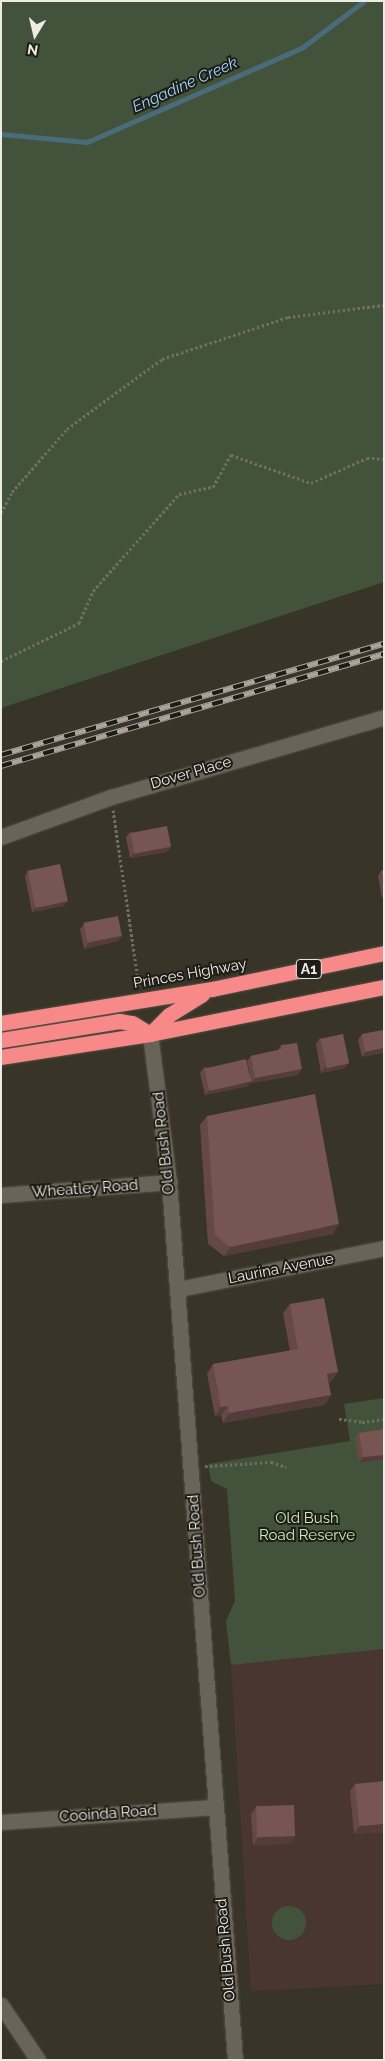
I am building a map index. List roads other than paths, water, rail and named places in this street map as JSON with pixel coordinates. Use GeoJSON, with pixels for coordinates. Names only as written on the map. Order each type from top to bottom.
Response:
{"type":"FeatureCollection","features":[{"type":"Feature","properties":{"kind":"highway","name":"Princes Highway"},"geometry":{"type":"LineString","coordinates":[[1,1023],[212,988],[384,953]]}},
{"type":"Feature","properties":{"kind":"highway","name":"A1"},"geometry":{"type":"LineString","coordinates":[[1,1057],[150,1034],[384,987]]}},
{"type":"Feature","properties":{"kind":"highway"},"geometry":{"type":"LineString","coordinates":[[1,1040],[119,1021],[132,1023],[150,1034],[169,1015],[212,988]]}},
{"type":"Feature","properties":{"kind":"street","name":"Dover Place"},"geometry":{"type":"LineString","coordinates":[[1,837],[111,796],[384,717]]}},
{"type":"Feature","properties":{"kind":"street","name":"Old Bush Road"},"geometry":{"type":"LineString","coordinates":[[150,1034],[169,1182],[178,1289],[214,1807],[235,2060]]}},
{"type":"Feature","properties":{"kind":"street","name":"Wheatley Road"},"geometry":{"type":"LineString","coordinates":[[1,1195],[169,1182]]}},
{"type":"Feature","properties":{"kind":"street","name":"Laurina Avenue"},"geometry":{"type":"LineString","coordinates":[[178,1289],[384,1248]]}},
{"type":"Feature","properties":{"kind":"street","name":"Cooinda Road"},"geometry":{"type":"LineString","coordinates":[[1,1822],[214,1807]]}},
{"type":"Feature","properties":{"kind":"street"},"geometry":{"type":"LineString","coordinates":[[1,2006],[38,2060]]}},
{"type":"Feature","properties":{"kind":"waterway","name":"Engadine Creek"},"geometry":{"type":"LineString","coordinates":[[1,134],[87,142],[303,47],[364,1]]}},
{"type":"Feature","properties":{"kind":"railway"},"geometry":{"type":"LineString","coordinates":[[1,755],[384,644]]}},
{"type":"Feature","properties":{"kind":"railway"},"geometry":{"type":"LineString","coordinates":[[1,766],[384,654]]}},
{"type":"Feature","properties":{"kind":"park label","name":"Old Bush Road Reserve"},"geometry":{"type":"Point","coordinates":[307,1526]}}]}
